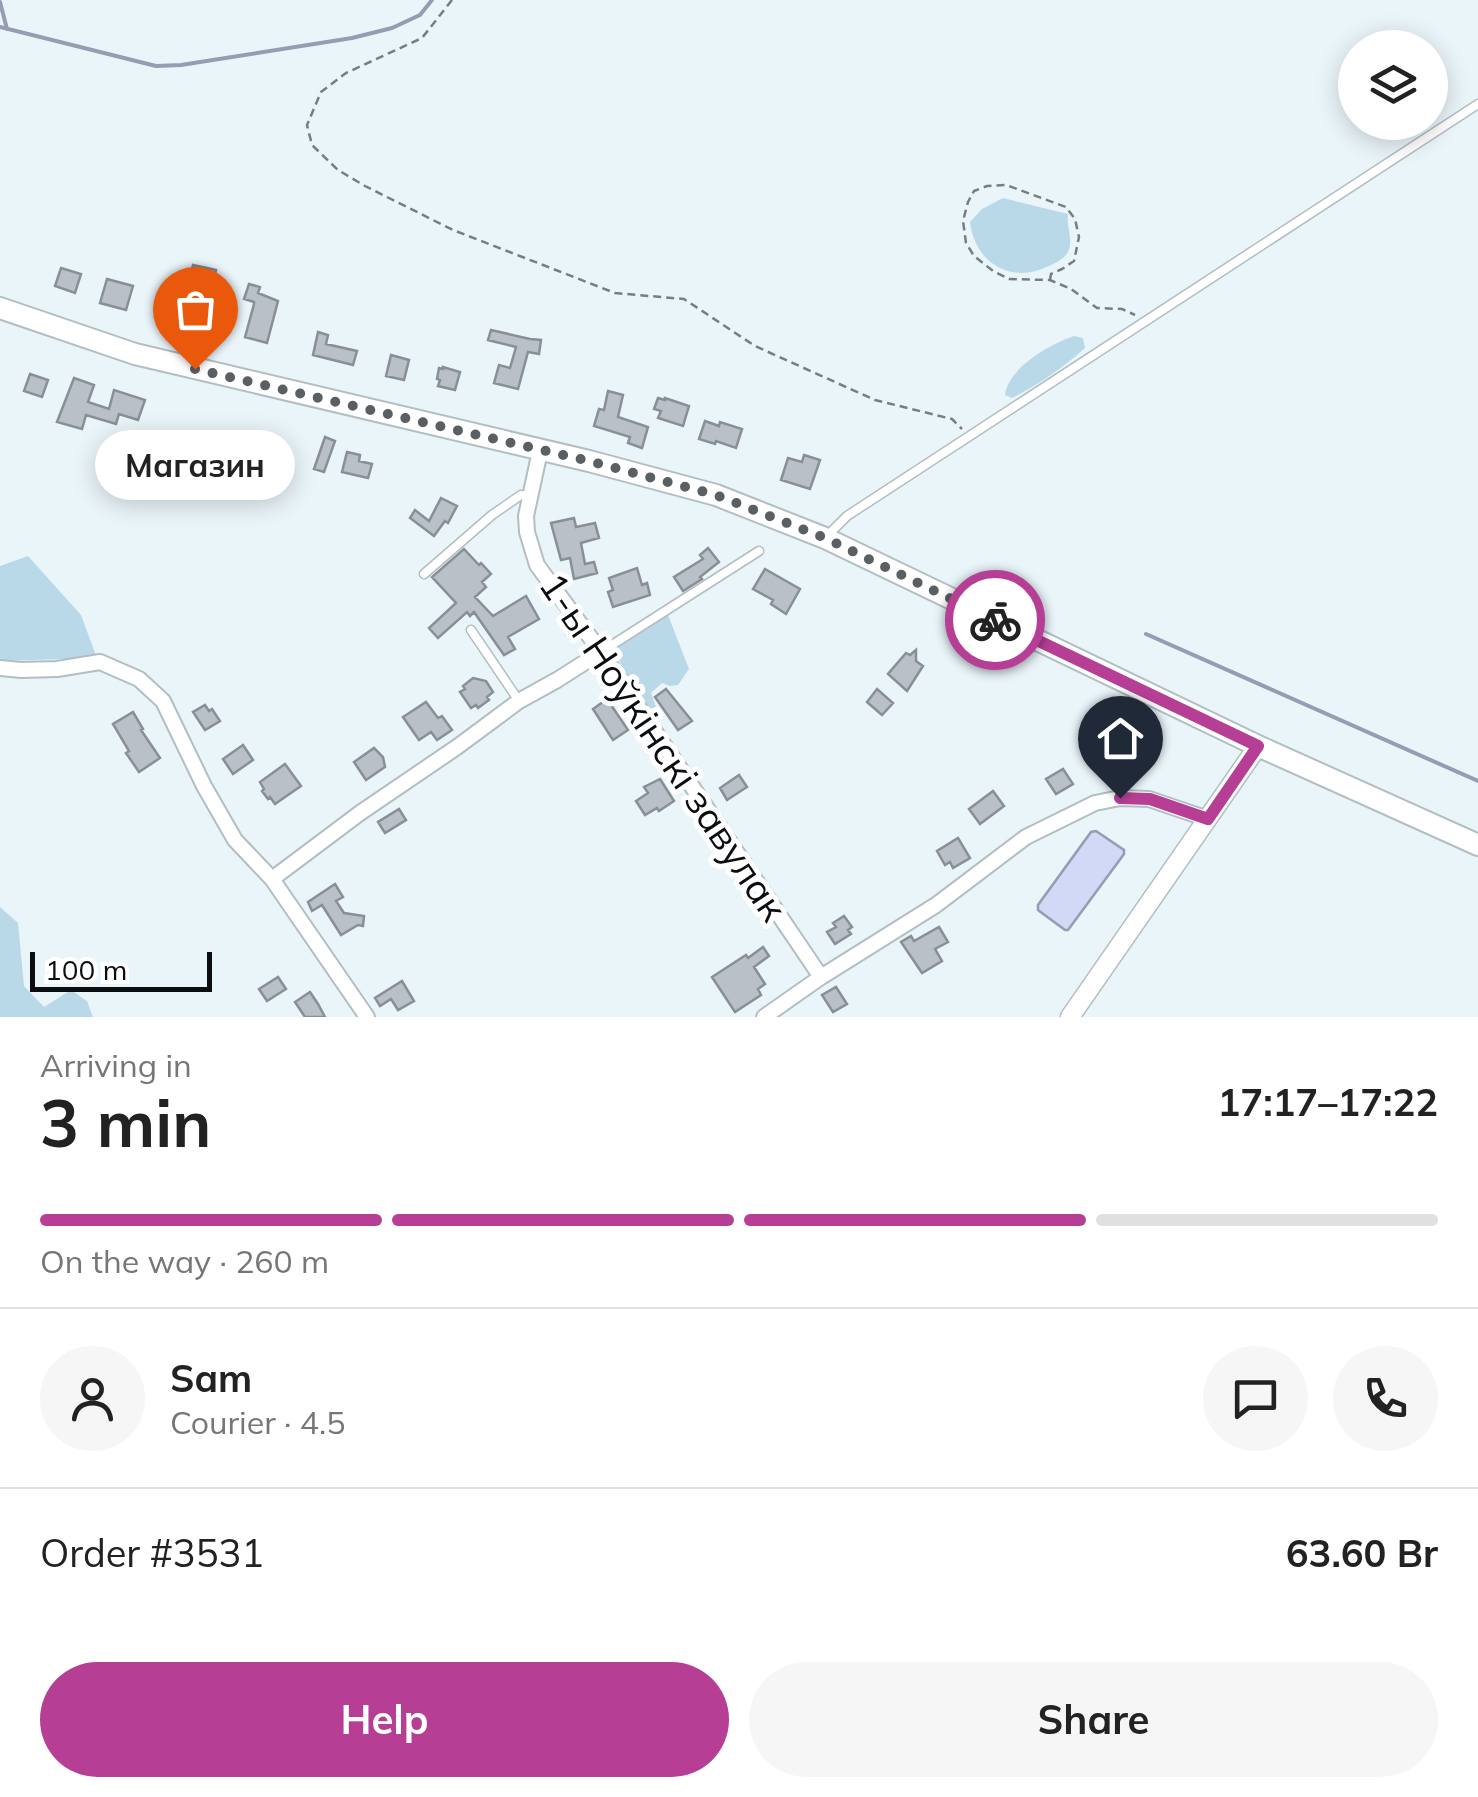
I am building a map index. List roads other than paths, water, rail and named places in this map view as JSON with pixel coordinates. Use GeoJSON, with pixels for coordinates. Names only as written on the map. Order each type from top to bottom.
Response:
{"type":"FeatureCollection","features":[{"type":"Feature","properties":{"kind":"main road"},"geometry":{"type":"LineString","coordinates":[[0,308],[135,354],[716,495],[825,538],[1258,746],[1478,845]]}},
{"type":"Feature","properties":{"kind":"street","name":"1-ы Ноўкінскі завулак"},"geometry":{"type":"LineString","coordinates":[[540,451],[526,516],[538,565],[821,977]]}},
{"type":"Feature","properties":{"kind":"street"},"geometry":{"type":"LineString","coordinates":[[272,879],[519,701],[601,652]]}},
{"type":"Feature","properties":{"kind":"street"},"geometry":{"type":"LineString","coordinates":[[0,668],[57,669],[100,662],[138,679],[163,701],[235,840],[272,879],[367,1017]]}},
{"type":"Feature","properties":{"kind":"street"},"geometry":{"type":"LineString","coordinates":[[1070,1017],[1258,746]]}},
{"type":"Feature","properties":{"kind":"street"},"geometry":{"type":"LineString","coordinates":[[764,1017],[936,905],[1026,837],[1094,803],[1120,798],[1150,799],[1208,819]]}},
{"type":"Feature","properties":{"kind":"lane"},"geometry":{"type":"LineString","coordinates":[[825,538],[847,516],[1478,104]]}},
{"type":"Feature","properties":{"kind":"lane"},"geometry":{"type":"LineString","coordinates":[[424,574],[503,507],[521,494],[529,496]]}},
{"type":"Feature","properties":{"kind":"lane"},"geometry":{"type":"LineString","coordinates":[[601,652],[759,551]]}},
{"type":"Feature","properties":{"kind":"lane"},"geometry":{"type":"LineString","coordinates":[[471,630],[519,701]]}},
{"type":"Feature","properties":{"kind":"waterway"},"geometry":{"type":"LineString","coordinates":[[0,27],[156,66],[181,65],[392,28],[420,15],[432,0]]}},
{"type":"Feature","properties":{"kind":"waterway"},"geometry":{"type":"LineString","coordinates":[[0,2],[7,29]]}},
{"type":"Feature","properties":{"kind":"waterway"},"geometry":{"type":"LineString","coordinates":[[1146,634],[1478,781]]}},
{"type":"Feature","properties":{"kind":"place","name":"Магазин"},"geometry":{"type":"Point","coordinates":[195,369]}}]}
